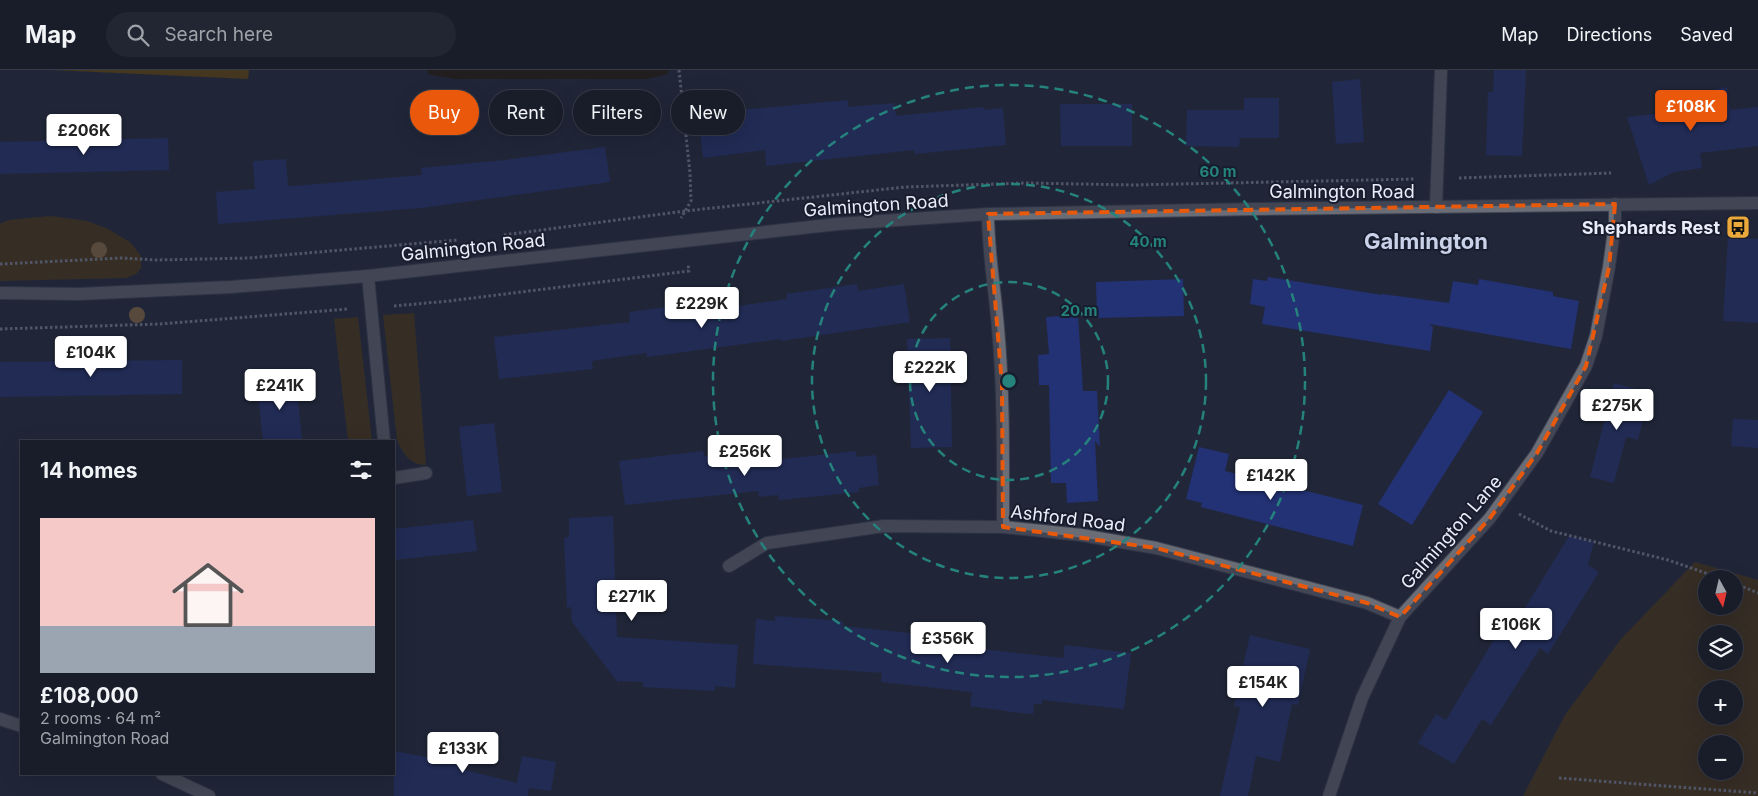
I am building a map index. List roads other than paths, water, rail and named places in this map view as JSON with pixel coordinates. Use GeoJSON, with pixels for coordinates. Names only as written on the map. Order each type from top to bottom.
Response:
{"type":"FeatureCollection","features":[{"type":"Feature","properties":{"kind":"street"},"geometry":{"type":"LineString","coordinates":[[1436,207],[1441,70]]}},
{"type":"Feature","properties":{"kind":"street","name":"Galmington Road"},"geometry":{"type":"LineString","coordinates":[[0,293],[79,294],[231,287],[368,276],[838,224],[988,214],[1758,203]]}},
{"type":"Feature","properties":{"kind":"street","name":"Galmington Lane"},"geometry":{"type":"LineString","coordinates":[[1329,796],[1362,698],[1400,617],[1490,518],[1502,502],[1537,453],[1586,366],[1596,336],[1615,223],[1615,204]]}},
{"type":"Feature","properties":{"kind":"street"},"geometry":{"type":"LineString","coordinates":[[988,214],[1002,385],[1003,527]]}},
{"type":"Feature","properties":{"kind":"street"},"geometry":{"type":"LineString","coordinates":[[368,276],[384,440]]}},
{"type":"Feature","properties":{"kind":"street"},"geometry":{"type":"LineString","coordinates":[[395,478],[426,473]]}},
{"type":"Feature","properties":{"kind":"street","name":"Ashford Road"},"geometry":{"type":"LineString","coordinates":[[729,566],[766,543],[884,526],[1003,527],[1081,535],[1156,548],[1367,602],[1400,617]]}},
{"type":"Feature","properties":{"kind":"street"},"geometry":{"type":"LineString","coordinates":[[0,719],[20,726]]}},
{"type":"Feature","properties":{"kind":"street"},"geometry":{"type":"LineString","coordinates":[[164,775],[209,796]]}},
{"type":"Feature","properties":{"kind":"waterway"},"geometry":{"type":"LineString","coordinates":[[432,70],[457,74],[647,74],[664,70]]}},
{"type":"Feature","properties":{"kind":"place","name":"Shephards Rest"},"geometry":{"type":"Point","coordinates":[1738,227]}},
{"type":"Feature","properties":{"kind":"district","name":"Galmington"},"geometry":{"type":"Point","coordinates":[1426,241]}}]}
